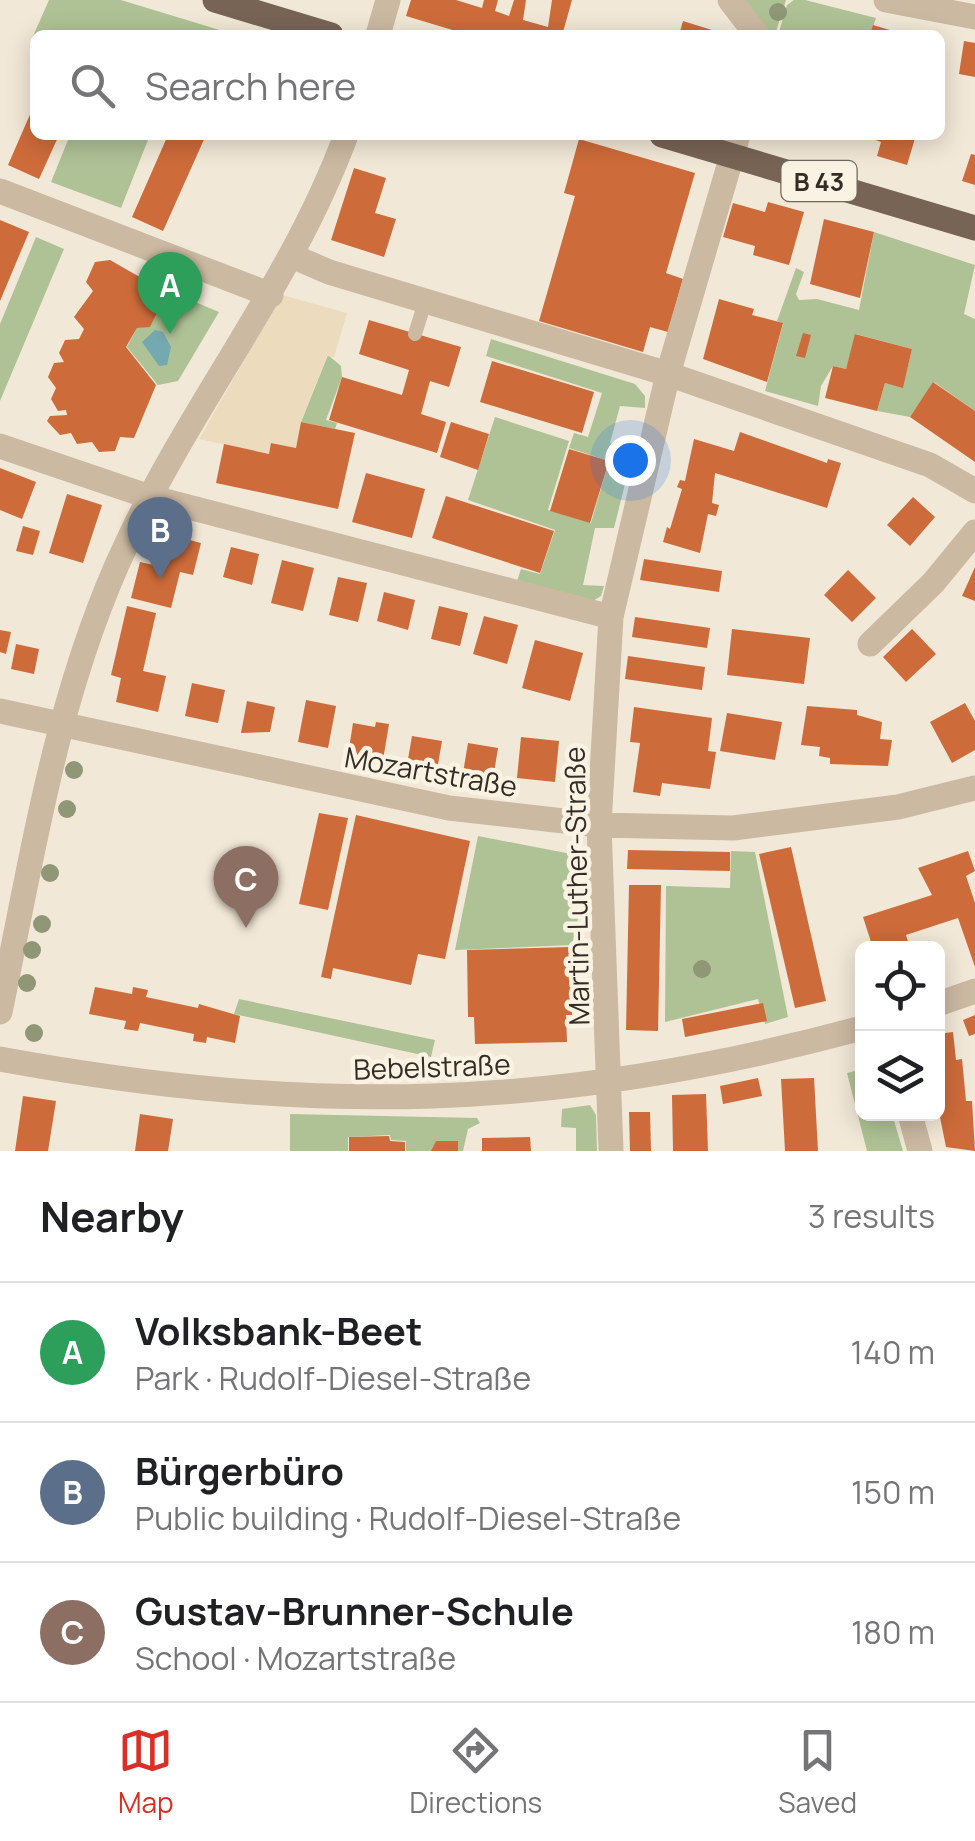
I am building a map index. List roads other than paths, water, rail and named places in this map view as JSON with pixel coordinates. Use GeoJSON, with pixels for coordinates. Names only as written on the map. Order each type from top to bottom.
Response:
{"type":"FeatureCollection","features":[{"type":"Feature","properties":{"kind":"main road"},"geometry":{"type":"LineString","coordinates":[[215,0],[315,30]]}},
{"type":"Feature","properties":{"kind":"main road","name":"B 43"},"geometry":{"type":"LineString","coordinates":[[698,140],[735,145],[975,228]]}},
{"type":"Feature","properties":{"kind":"street"},"geometry":{"type":"LineString","coordinates":[[379,30],[388,0]]}},
{"type":"Feature","properties":{"kind":"street"},"geometry":{"type":"LineString","coordinates":[[730,0],[753,30]]}},
{"type":"Feature","properties":{"kind":"street"},"geometry":{"type":"LineString","coordinates":[[886,0],[975,17]]}},
{"type":"Feature","properties":{"kind":"street"},"geometry":{"type":"LineString","coordinates":[[0,1012],[62,725],[96,615],[150,497],[292,256],[344,140]]}},
{"type":"Feature","properties":{"kind":"street","name":"Martin-Luther-Straße"},"geometry":{"type":"LineString","coordinates":[[611,1151],[599,826],[610,618],[668,374],[735,145]]}},
{"type":"Feature","properties":{"kind":"street"},"geometry":{"type":"LineString","coordinates":[[0,191],[270,295]]}},
{"type":"Feature","properties":{"kind":"street"},"geometry":{"type":"LineString","coordinates":[[292,256],[425,302],[668,374],[930,465],[975,492]]}},
{"type":"Feature","properties":{"kind":"street"},"geometry":{"type":"LineString","coordinates":[[0,446],[150,497],[610,618]]}},
{"type":"Feature","properties":{"kind":"street"},"geometry":{"type":"LineString","coordinates":[[870,644],[932,583],[975,532]]}},
{"type":"Feature","properties":{"kind":"street","name":"Mozartstraße"},"geometry":{"type":"LineString","coordinates":[[0,712],[449,808],[599,826],[733,828],[898,807],[975,788]]}},
{"type":"Feature","properties":{"kind":"street"},"geometry":{"type":"LineString","coordinates":[[945,1002],[975,992]]}},
{"type":"Feature","properties":{"kind":"street","name":"Bebelstraße"},"geometry":{"type":"LineString","coordinates":[[0,1060],[206,1090],[316,1099],[450,1098],[610,1083],[735,1060],[855,1030]]}},
{"type":"Feature","properties":{"kind":"street"},"geometry":{"type":"LineString","coordinates":[[912,1121],[920,1151]]}},
{"type":"Feature","properties":{"kind":"lane"},"geometry":{"type":"LineString","coordinates":[[415,334],[425,302]]}},
{"type":"Feature","properties":{"kind":"water"},"geometry":{"type":"Polygon","coordinates":[[[155,330],[163,332],[171,347],[167,365],[159,366],[142,342],[155,330]]]}},
{"type":"Feature","properties":{"kind":"place","name":"Volksbank-Beet"},"geometry":{"type":"Point","coordinates":[170,334]}},
{"type":"Feature","properties":{"kind":"place","name":"Bürgerbüro"},"geometry":{"type":"Point","coordinates":[160,579]}},
{"type":"Feature","properties":{"kind":"place","name":"Gustav-Brunner-Schule"},"geometry":{"type":"Point","coordinates":[246,928]}}]}
